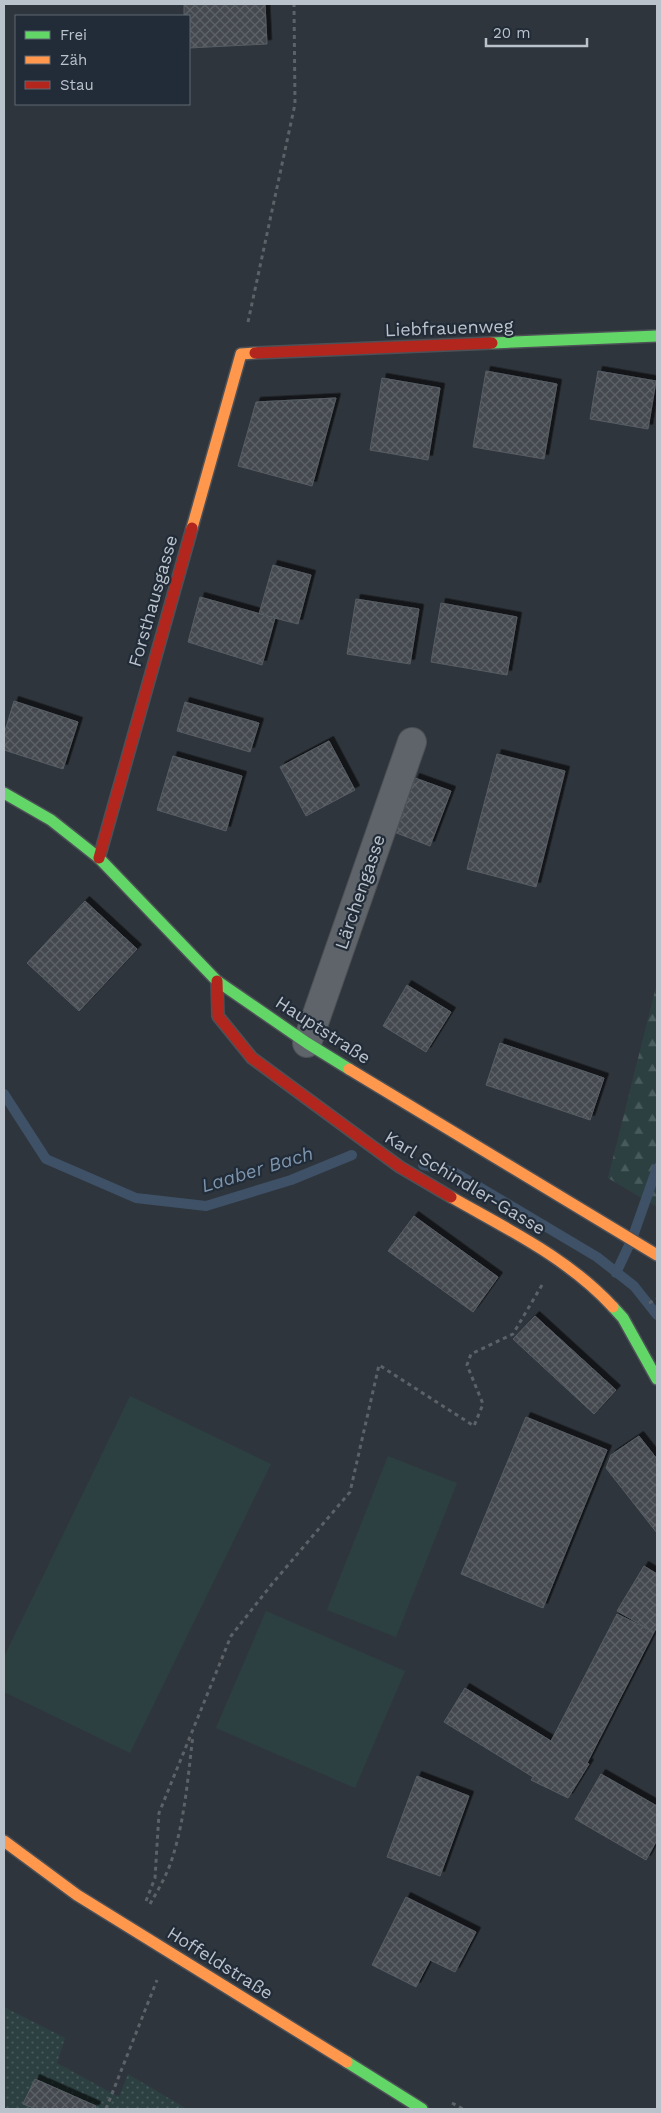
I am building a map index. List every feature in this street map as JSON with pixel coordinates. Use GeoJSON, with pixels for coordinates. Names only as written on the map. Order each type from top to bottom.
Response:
{"type":"FeatureCollection","features":[{"type":"Feature","properties":{"kind":"street","name":"Liebfrauenweg"},"geometry":{"type":"LineString","coordinates":[[242,354],[657,336]]}},
{"type":"Feature","properties":{"kind":"street","name":"Forsthausgasse"},"geometry":{"type":"LineString","coordinates":[[99,858],[242,354]]}},
{"type":"Feature","properties":{"kind":"street","name":"Lärchengasse"},"geometry":{"type":"LineString","coordinates":[[308,1043],[412,742]]}},
{"type":"Feature","properties":{"kind":"street","name":"Hauptstraße"},"geometry":{"type":"LineString","coordinates":[[4,793],[51,820],[99,858],[217,981],[308,1043],[657,1255]]}},
{"type":"Feature","properties":{"kind":"street","name":"Karl Schindler-Gasse"},"geometry":{"type":"LineString","coordinates":[[217,981],[218,1016],[252,1058],[400,1167],[558,1259],[598,1291],[623,1318],[657,1378]]}},
{"type":"Feature","properties":{"kind":"street","name":"Hoffeldstraße"},"geometry":{"type":"LineString","coordinates":[[4,1841],[77,1895],[422,2109]]}},
{"type":"Feature","properties":{"kind":"path"},"geometry":{"type":"LineString","coordinates":[[242,354],[295,104],[294,4]]}},
{"type":"Feature","properties":{"kind":"path"},"geometry":{"type":"LineString","coordinates":[[134,1931],[155,1878],[159,1813],[231,1636],[272,1584],[350,1492],[379,1365],[474,1426],[483,1404],[467,1365],[471,1354],[513,1334],[558,1259]]}},
{"type":"Feature","properties":{"kind":"path"},"geometry":{"type":"LineString","coordinates":[[164,1880],[172,1859],[180,1826],[194,1729]]}},
{"type":"Feature","properties":{"kind":"path"},"geometry":{"type":"LineString","coordinates":[[106,2109],[168,1952]]}},
{"type":"Feature","properties":{"kind":"green space"},"geometry":{"type":"Polygon","coordinates":[[[657,983],[657,1207],[608,1178],[657,983]]]}},
{"type":"Feature","properties":{"kind":"green space"},"geometry":{"type":"Polygon","coordinates":[[[130,1396],[271,1464],[130,1753],[4,1692],[4,1657],[130,1396]]]}},
{"type":"Feature","properties":{"kind":"green space"},"geometry":{"type":"Polygon","coordinates":[[[388,1456],[457,1483],[396,1637],[327,1610],[388,1456]]]}},
{"type":"Feature","properties":{"kind":"green space"},"geometry":{"type":"Polygon","coordinates":[[[266,1611],[405,1671],[355,1788],[216,1728],[266,1611]]]}},
{"type":"Feature","properties":{"kind":"green space"},"geometry":{"type":"Polygon","coordinates":[[[4,2007],[65,2038],[57,2063],[119,2097],[128,2074],[187,2109],[4,2109],[4,2007]]]}},
{"type":"Feature","properties":{"kind":"building"},"geometry":{"type":"Polygon","coordinates":[[[184,4],[265,4],[267,44],[190,48],[190,15],[184,15],[184,4]]]}},
{"type":"Feature","properties":{"kind":"building"},"geometry":{"type":"Polygon","coordinates":[[[486,371],[557,384],[544,459],[473,447],[486,371]]]}},
{"type":"Feature","properties":{"kind":"building"},"geometry":{"type":"Polygon","coordinates":[[[598,371],[656,381],[648,429],[590,419],[598,371]]]}},
{"type":"Feature","properties":{"kind":"building"},"geometry":{"type":"Polygon","coordinates":[[[382,378],[440,388],[428,460],[370,450],[382,378]]]}},
{"type":"Feature","properties":{"kind":"building"},"geometry":{"type":"Polygon","coordinates":[[[336,398],[312,486],[238,466],[256,402],[336,398]]]}},
{"type":"Feature","properties":{"kind":"building"},"geometry":{"type":"Polygon","coordinates":[[[273,565],[311,575],[298,624],[259,614],[273,565]]]}},
{"type":"Feature","properties":{"kind":"building"},"geometry":{"type":"Polygon","coordinates":[[[200,597],[275,618],[262,665],[188,642],[200,597]]]}},
{"type":"Feature","properties":{"kind":"building"},"geometry":{"type":"Polygon","coordinates":[[[356,599],[419,609],[410,664],[347,654],[356,599]]]}},
{"type":"Feature","properties":{"kind":"building"},"geometry":{"type":"Polygon","coordinates":[[[441,603],[517,617],[507,675],[431,662],[441,603]]]}},
{"type":"Feature","properties":{"kind":"building"},"geometry":{"type":"Polygon","coordinates":[[[14,701],[78,722],[63,769],[4,750],[4,734],[14,701]]]}},
{"type":"Feature","properties":{"kind":"building"},"geometry":{"type":"Polygon","coordinates":[[[185,702],[259,723],[250,752],[177,731],[185,702]]]}},
{"type":"Feature","properties":{"kind":"building"},"geometry":{"type":"Polygon","coordinates":[[[329,741],[355,790],[306,816],[280,767],[329,741]]]}},
{"type":"Feature","properties":{"kind":"building"},"geometry":{"type":"Polygon","coordinates":[[[497,754],[565,771],[536,887],[467,869],[497,754]]]}},
{"type":"Feature","properties":{"kind":"building"},"geometry":{"type":"Polygon","coordinates":[[[173,756],[242,776],[226,831],[157,810],[173,756]]]}},
{"type":"Feature","properties":{"kind":"building"},"geometry":{"type":"Polygon","coordinates":[[[415,778],[451,791],[430,846],[394,832],[415,778]]]}},
{"type":"Feature","properties":{"kind":"building"},"geometry":{"type":"Polygon","coordinates":[[[85,901],[137,949],[79,1011],[27,963],[85,901]]]}},
{"type":"Feature","properties":{"kind":"building"},"geometry":{"type":"Polygon","coordinates":[[[407,985],[451,1012],[426,1052],[383,1026],[407,985]]]}},
{"type":"Feature","properties":{"kind":"building"},"geometry":{"type":"Polygon","coordinates":[[[500,1043],[604,1078],[590,1120],[486,1085],[500,1043]]]}},
{"type":"Feature","properties":{"kind":"building"},"geometry":{"type":"Polygon","coordinates":[[[414,1216],[498,1277],[473,1312],[388,1251],[414,1216]]]}},
{"type":"Feature","properties":{"kind":"building"},"geometry":{"type":"Polygon","coordinates":[[[535,1316],[616,1390],[594,1414],[513,1339],[535,1316]]]}},
{"type":"Feature","properties":{"kind":"building"},"geometry":{"type":"Polygon","coordinates":[[[526,1417],[607,1450],[543,1608],[461,1574],[526,1417]]]}},
{"type":"Feature","properties":{"kind":"building"},"geometry":{"type":"Polygon","coordinates":[[[639,1436],[657,1459],[657,1533],[606,1468],[611,1455],[639,1436]]]}},
{"type":"Feature","properties":{"kind":"building"},"geometry":{"type":"Polygon","coordinates":[[[644,1566],[657,1574],[657,1627],[654,1632],[617,1611],[644,1566]]]}},
{"type":"Feature","properties":{"kind":"building"},"geometry":{"type":"Polygon","coordinates":[[[617,1614],[654,1632],[587,1763],[589,1764],[568,1798],[531,1780],[533,1777],[444,1722],[465,1688],[551,1741],[617,1614]]]}},
{"type":"Feature","properties":{"kind":"building"},"geometry":{"type":"Polygon","coordinates":[[[601,1774],[657,1806],[657,1840],[646,1860],[575,1819],[601,1774]]]}},
{"type":"Feature","properties":{"kind":"building"},"geometry":{"type":"Polygon","coordinates":[[[417,1776],[469,1796],[440,1876],[387,1857],[417,1776]]]}},
{"type":"Feature","properties":{"kind":"building"},"geometry":{"type":"Polygon","coordinates":[[[406,1897],[476,1932],[455,1972],[430,1960],[416,1987],[372,1965],[406,1897]]]}},
{"type":"Feature","properties":{"kind":"building"},"geometry":{"type":"Polygon","coordinates":[[[35,2079],[96,2106],[95,2109],[36,2109],[23,2104],[35,2079]]]}},
{"type":"Feature","properties":{"kind":"waterway","name":"Laaber Bach"},"geometry":{"type":"LineString","coordinates":[[4,1094],[46,1159],[136,1198],[206,1206],[291,1180],[352,1155]]}},
{"type":"Feature","properties":{"kind":"waterway","name":"Laaber Bach"},"geometry":{"type":"LineString","coordinates":[[423,1165],[454,1172],[597,1257],[634,1286],[657,1315]]}},
{"type":"Feature","properties":{"kind":"waterway"},"geometry":{"type":"LineString","coordinates":[[616,1273],[632,1239],[657,1168]]}},
{"type":"Feature","properties":{"kind":"traffic: fast"},"geometry":{"type":"LineString","coordinates":[[492,343],[657,336]]}},
{"type":"Feature","properties":{"kind":"traffic: fast"},"geometry":{"type":"LineString","coordinates":[[4,793],[51,820],[99,858],[217,981],[307,1043],[349,1069]]}},
{"type":"Feature","properties":{"kind":"traffic: fast"},"geometry":{"type":"LineString","coordinates":[[613,1307],[623,1318],[657,1379]]}},
{"type":"Feature","properties":{"kind":"traffic: fast"},"geometry":{"type":"LineString","coordinates":[[347,2062],[422,2109]]}},
{"type":"Feature","properties":{"kind":"traffic: slow"},"geometry":{"type":"LineString","coordinates":[[192,528],[241,354],[255,353]]}},
{"type":"Feature","properties":{"kind":"traffic: slow"},"geometry":{"type":"LineString","coordinates":[[349,1069],[657,1255]]}},
{"type":"Feature","properties":{"kind":"traffic: slow"},"geometry":{"type":"LineString","coordinates":[[451,1197],[557,1259],[577,1274],[613,1307]]}},
{"type":"Feature","properties":{"kind":"traffic: slow"},"geometry":{"type":"LineString","coordinates":[[4,1841],[77,1895],[347,2062]]}},
{"type":"Feature","properties":{"kind":"traffic: jam"},"geometry":{"type":"LineString","coordinates":[[255,353],[492,343]]}},
{"type":"Feature","properties":{"kind":"traffic: jam"},"geometry":{"type":"LineString","coordinates":[[99,858],[192,528]]}},
{"type":"Feature","properties":{"kind":"traffic: jam"},"geometry":{"type":"LineString","coordinates":[[217,981],[218,1016],[252,1058],[400,1167],[451,1197]]}}]}
